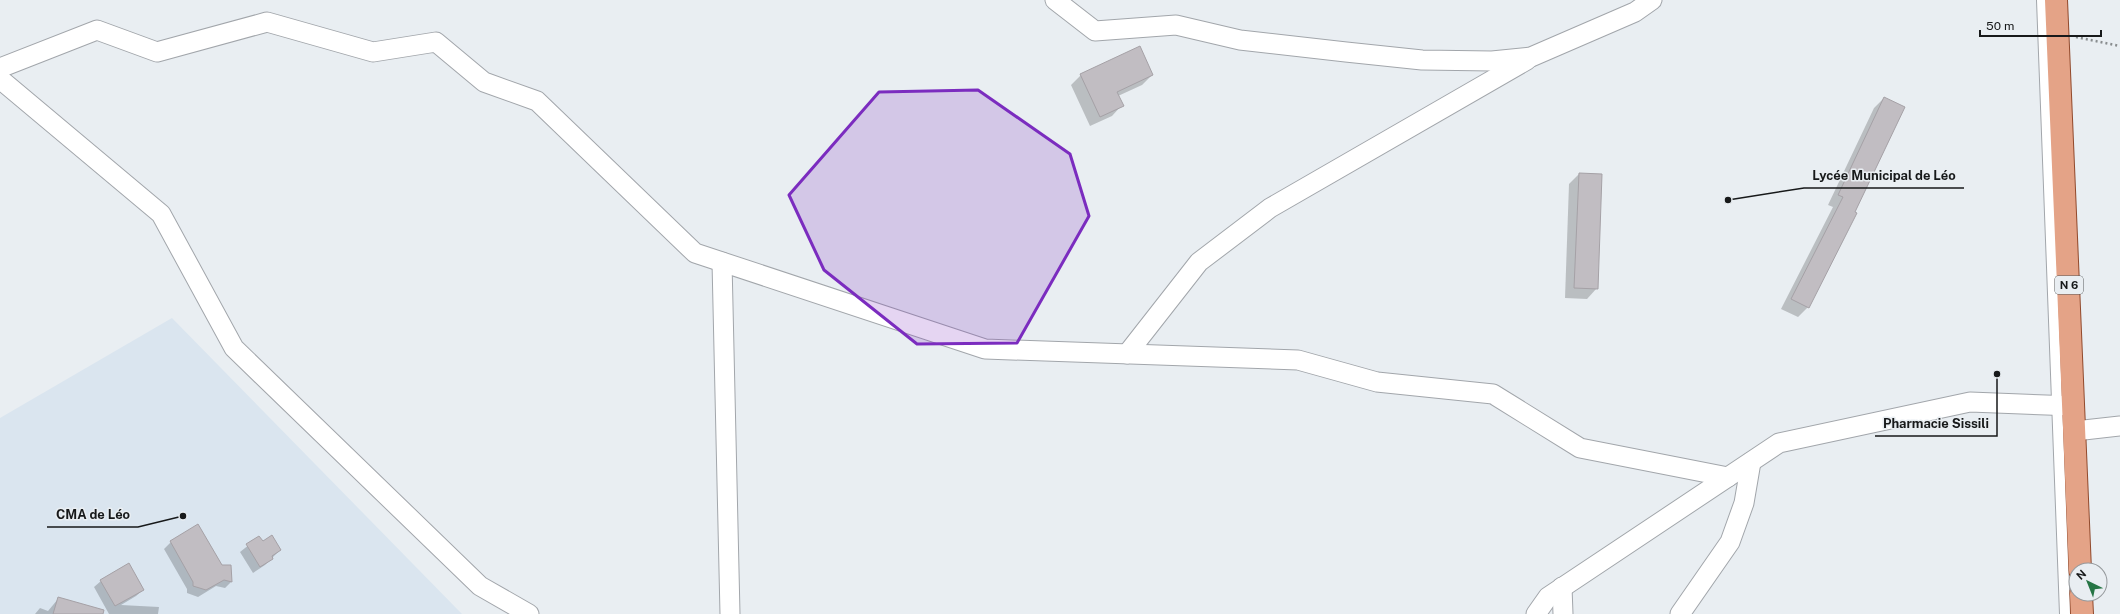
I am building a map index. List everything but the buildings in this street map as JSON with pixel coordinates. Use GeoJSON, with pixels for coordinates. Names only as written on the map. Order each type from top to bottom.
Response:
{"type":"FeatureCollection","features":[{"type":"Feature","properties":{"kind":"main road","name":"N 6"},"geometry":{"type":"LineString","coordinates":[[2056,0],[2066,406],[2075,431],[2080,562]]}},
{"type":"Feature","properties":{"kind":"main road"},"geometry":{"type":"LineString","coordinates":[[2081,602],[2082,614]]}},
{"type":"Feature","properties":{"kind":"street"},"geometry":{"type":"LineString","coordinates":[[1055,0],[1095,31],[1176,26],[1240,40],[1422,60],[1492,60],[1532,57]]}},
{"type":"Feature","properties":{"kind":"street"},"geometry":{"type":"LineString","coordinates":[[1127,354],[1199,262],[1270,208],[1532,57],[1635,12],[1652,0]]}},
{"type":"Feature","properties":{"kind":"street"},"geometry":{"type":"LineString","coordinates":[[0,68],[97,30],[156,52],[267,22],[373,52],[436,42],[484,82],[538,101],[695,253],[985,349],[1298,360],[1377,382],[1493,394],[1580,448],[1728,477]]}},
{"type":"Feature","properties":{"kind":"street"},"geometry":{"type":"LineString","coordinates":[[0,79],[161,214],[234,348],[480,586],[530,614]]}},
{"type":"Feature","properties":{"kind":"street"},"geometry":{"type":"LineString","coordinates":[[722,262],[730,614]]}},
{"type":"Feature","properties":{"kind":"street"},"geometry":{"type":"LineString","coordinates":[[1536,614],[1548,597],[1562,587],[1779,443],[1970,402],[2066,406]]}},
{"type":"Feature","properties":{"kind":"street"},"geometry":{"type":"LineString","coordinates":[[2075,431],[2120,426]]}},
{"type":"Feature","properties":{"kind":"street"},"geometry":{"type":"LineString","coordinates":[[1680,614],[1730,542],[1744,503],[1751,462]]}},
{"type":"Feature","properties":{"kind":"street"},"geometry":{"type":"LineString","coordinates":[[1562,587],[1563,614]]}},
{"type":"Feature","properties":{"kind":"lane"},"geometry":{"type":"LineString","coordinates":[[2042,0],[2066,406],[2065,614]]}},
{"type":"Feature","properties":{"kind":"path"},"geometry":{"type":"LineString","coordinates":[[2058,33],[2120,46]]}},
{"type":"Feature","properties":{"kind":"highlighted area"},"geometry":{"type":"Polygon","coordinates":[[[978,90],[1070,154],[1089,216],[1017,343],[917,344],[824,270],[789,195],[879,92],[978,90]]]}},
{"type":"Feature","properties":{"kind":"shaded area"},"geometry":{"type":"Polygon","coordinates":[[[172,318],[462,614],[0,614],[0,418],[172,318]]]}},
{"type":"Feature","properties":{"kind":"place","name":"Lycée Municipal de Léo"},"geometry":{"type":"Point","coordinates":[1728,200]}},
{"type":"Feature","properties":{"kind":"place","name":"Pharmacie Sissili"},"geometry":{"type":"Point","coordinates":[1997,374]}},
{"type":"Feature","properties":{"kind":"place","name":"CMA de Léo"},"geometry":{"type":"Point","coordinates":[183,516]}}]}
